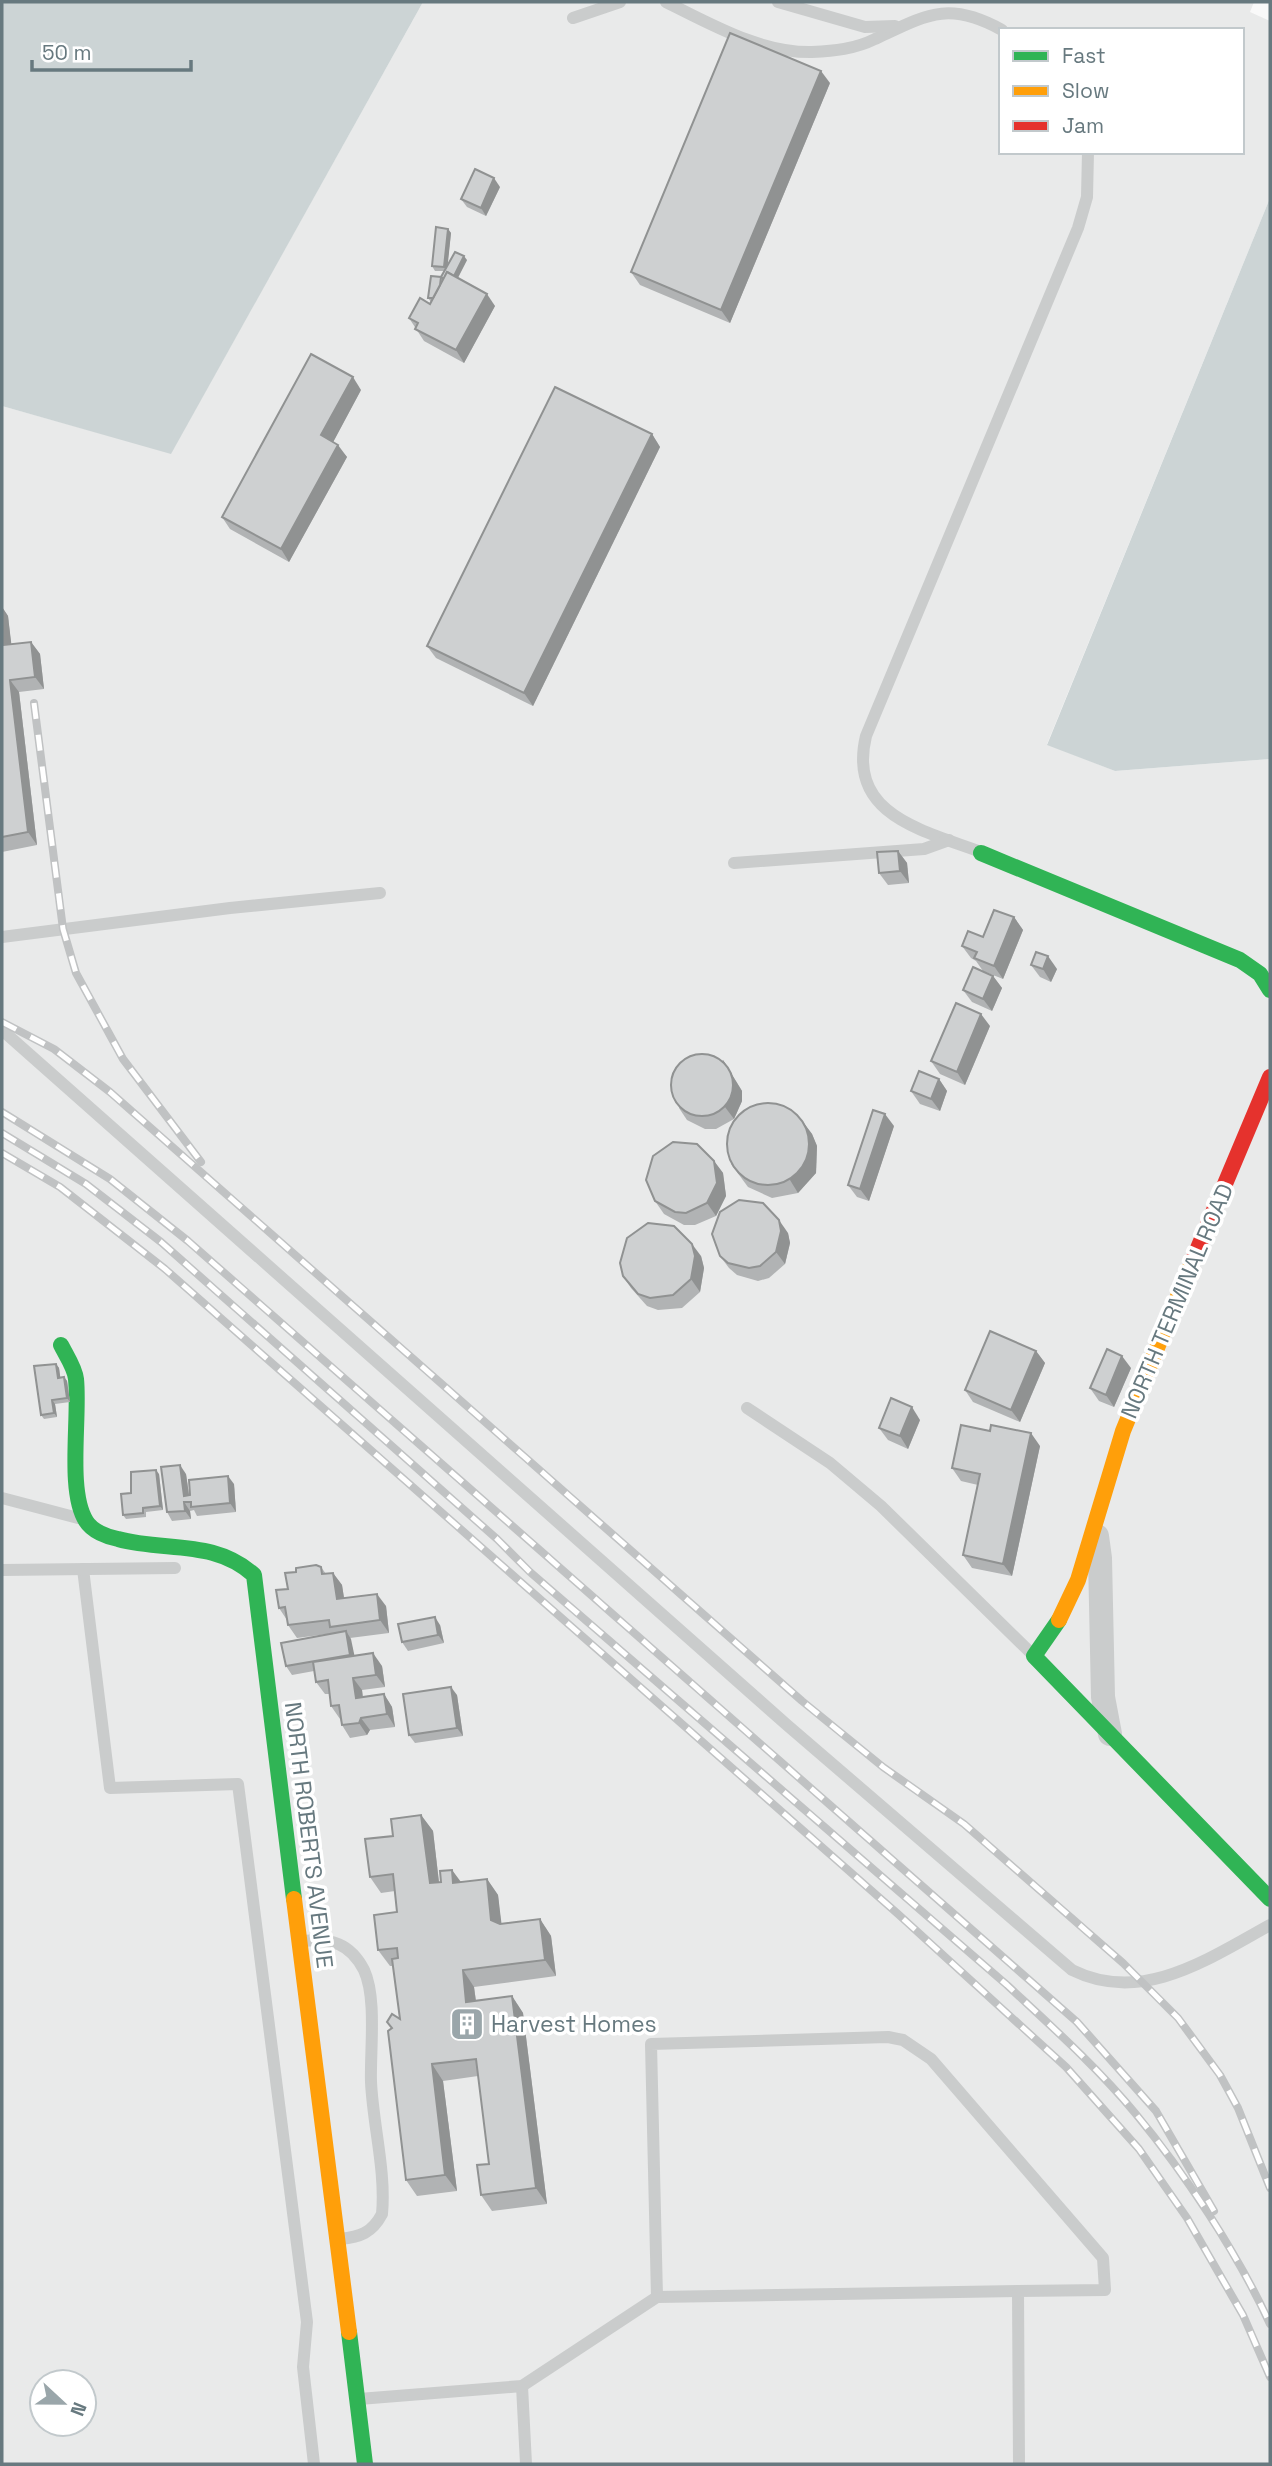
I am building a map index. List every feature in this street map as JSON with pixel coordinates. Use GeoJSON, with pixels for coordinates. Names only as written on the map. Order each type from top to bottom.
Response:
{"type":"FeatureCollection","features":[{"type":"Feature","properties":{"kind":"street"},"geometry":{"type":"LineString","coordinates":[[981,853],[1240,960],[1260,974],[1270,990]]}},
{"type":"Feature","properties":{"kind":"street","name":"NORTH TERMINAL ROAD"},"geometry":{"type":"LineString","coordinates":[[1034,1656],[1046,1644],[1064,1615],[1096,1528],[1102,1494],[1124,1429],[1270,1077]]}},
{"type":"Feature","properties":{"kind":"street"},"geometry":{"type":"LineString","coordinates":[[61,1345],[76,1376],[78,1503],[82,1519]]}},
{"type":"Feature","properties":{"kind":"street","name":"NORTH ROBERTS AVENUE"},"geometry":{"type":"LineString","coordinates":[[82,1519],[94,1528],[126,1543],[225,1553],[247,1563],[254,1575],[365,2464]]}},
{"type":"Feature","properties":{"kind":"street","name":"NORTH TERMINAL ROAD"},"geometry":{"type":"LineString","coordinates":[[1096,1528],[1100,1558],[1103,1697],[1110,1734]]}},
{"type":"Feature","properties":{"kind":"street"},"geometry":{"type":"LineString","coordinates":[[1034,1656],[1270,1899]]}},
{"type":"Feature","properties":{"kind":"lane"},"geometry":{"type":"LineString","coordinates":[[573,18],[620,2]]}},
{"type":"Feature","properties":{"kind":"lane"},"geometry":{"type":"LineString","coordinates":[[666,2],[726,31],[788,50],[848,49],[927,13],[958,9],[972,13],[999,28]]}},
{"type":"Feature","properties":{"kind":"lane"},"geometry":{"type":"LineString","coordinates":[[778,2],[865,27],[898,26]]}},
{"type":"Feature","properties":{"kind":"lane"},"geometry":{"type":"LineString","coordinates":[[981,853],[888,811],[873,796],[862,776],[861,758],[866,736],[1078,228],[1087,197],[1088,154]]}},
{"type":"Feature","properties":{"kind":"lane"},"geometry":{"type":"LineString","coordinates":[[734,863],[924,849],[949,840]]}},
{"type":"Feature","properties":{"kind":"lane"},"geometry":{"type":"LineString","coordinates":[[2,937],[230,908],[380,893]]}},
{"type":"Feature","properties":{"kind":"lane"},"geometry":{"type":"LineString","coordinates":[[2,1030],[797,1734],[1072,1970],[1093,1981],[1125,1985],[1140,1983],[1211,1957],[1270,1925]]}},
{"type":"Feature","properties":{"kind":"lane"},"geometry":{"type":"LineString","coordinates":[[747,1408],[830,1463],[881,1506],[1034,1656]]}},
{"type":"Feature","properties":{"kind":"lane"},"geometry":{"type":"LineString","coordinates":[[2,1498],[82,1519]]}},
{"type":"Feature","properties":{"kind":"lane"},"geometry":{"type":"LineString","coordinates":[[2,1570],[175,1568]]}},
{"type":"Feature","properties":{"kind":"lane"},"geometry":{"type":"LineString","coordinates":[[83,1569],[110,1788],[238,1784],[307,2322],[303,2367],[314,2464]]}},
{"type":"Feature","properties":{"kind":"lane"},"geometry":{"type":"LineString","coordinates":[[299,1941],[336,1940],[354,1954],[369,1985],[371,2083],[382,2214],[376,2226],[364,2235],[336,2239]]}},
{"type":"Feature","properties":{"kind":"lane"},"geometry":{"type":"LineString","coordinates":[[356,2399],[522,2386],[657,2297],[1105,2290],[1103,2258],[931,2059],[903,2040],[888,2037],[651,2044],[657,2297]]}},
{"type":"Feature","properties":{"kind":"lane"},"geometry":{"type":"LineString","coordinates":[[1018,2291],[1018,2464]]}},
{"type":"Feature","properties":{"kind":"lane"},"geometry":{"type":"LineString","coordinates":[[522,2386],[526,2464]]}},
{"type":"Feature","properties":{"kind":"shaded area"},"geometry":{"type":"Polygon","coordinates":[[[2,2],[423,2],[171,454],[2,406],[2,2]]]}},
{"type":"Feature","properties":{"kind":"shaded area"},"geometry":{"type":"Polygon","coordinates":[[[423,2],[1254,2],[1250,12],[1270,21],[1270,198],[1047,744],[1115,771],[1270,759],[1270,2464],[2,2464],[2,406],[171,453],[423,2]]]}},
{"type":"Feature","properties":{"kind":"shaded area"},"geometry":{"type":"Polygon","coordinates":[[[1270,198],[1270,759],[1115,771],[1047,745],[1270,198]]]}},
{"type":"Feature","properties":{"kind":"building"},"geometry":{"type":"Polygon","coordinates":[[[730,33],[821,71],[721,310],[631,272],[730,33]]]}},
{"type":"Feature","properties":{"kind":"building"},"geometry":{"type":"Polygon","coordinates":[[[475,169],[494,178],[481,208],[461,199],[475,169]]]}},
{"type":"Feature","properties":{"kind":"building"},"geometry":{"type":"Polygon","coordinates":[[[436,227],[448,229],[444,267],[432,266],[436,227]]]}},
{"type":"Feature","properties":{"kind":"building"},"geometry":{"type":"Polygon","coordinates":[[[455,252],[464,256],[454,276],[447,272],[444,279],[441,277],[455,252]]]}},
{"type":"Feature","properties":{"kind":"building"},"geometry":{"type":"Polygon","coordinates":[[[447,272],[487,294],[456,350],[415,329],[418,323],[409,318],[420,298],[430,304],[447,272]]]}},
{"type":"Feature","properties":{"kind":"building"},"geometry":{"type":"Polygon","coordinates":[[[431,276],[441,277],[440,285],[433,298],[428,298],[431,276]]]}},
{"type":"Feature","properties":{"kind":"building"},"geometry":{"type":"Polygon","coordinates":[[[311,354],[353,377],[321,435],[338,445],[281,549],[222,517],[311,354]]]}},
{"type":"Feature","properties":{"kind":"building"},"geometry":{"type":"Polygon","coordinates":[[[555,387],[652,434],[524,693],[427,646],[555,387]]]}},
{"type":"Feature","properties":{"kind":"building"},"geometry":{"type":"Polygon","coordinates":[[[2,624],[4,645],[31,642],[35,677],[10,680],[28,832],[2,837],[2,624]]]}},
{"type":"Feature","properties":{"kind":"building"},"geometry":{"type":"Polygon","coordinates":[[[898,851],[900,871],[879,873],[877,852],[898,851]]]}},
{"type":"Feature","properties":{"kind":"building"},"geometry":{"type":"Polygon","coordinates":[[[994,910],[1014,917],[994,966],[974,958],[977,952],[962,946],[968,931],[983,937],[994,910]]]}},
{"type":"Feature","properties":{"kind":"building"},"geometry":{"type":"Polygon","coordinates":[[[1036,952],[1048,956],[1043,969],[1031,965],[1036,952]]]}},
{"type":"Feature","properties":{"kind":"building"},"geometry":{"type":"Polygon","coordinates":[[[973,967],[993,976],[983,999],[963,990],[973,967]]]}},
{"type":"Feature","properties":{"kind":"building"},"geometry":{"type":"Polygon","coordinates":[[[956,1003],[981,1014],[957,1072],[931,1061],[956,1003]]]}},
{"type":"Feature","properties":{"kind":"building"},"geometry":{"type":"Polygon","coordinates":[[[696,1054],[708,1054],[724,1063],[731,1073],[731,1097],[724,1107],[708,1116],[696,1116],[685,1111],[676,1102],[671,1091],[671,1079],[676,1068],[685,1059],[696,1054]]]}},
{"type":"Feature","properties":{"kind":"building"},"geometry":{"type":"Polygon","coordinates":[[[919,1071],[939,1079],[931,1099],[911,1091],[919,1071]]]}},
{"type":"Feature","properties":{"kind":"building"},"geometry":{"type":"Polygon","coordinates":[[[768,1103],[784,1106],[797,1115],[806,1128],[809,1144],[806,1160],[797,1173],[784,1182],[768,1185],[752,1182],[739,1173],[730,1160],[727,1144],[730,1128],[739,1115],[752,1106],[768,1103]]]}},
{"type":"Feature","properties":{"kind":"building"},"geometry":{"type":"Polygon","coordinates":[[[873,1110],[885,1114],[860,1189],[848,1185],[873,1110]]]}},
{"type":"Feature","properties":{"kind":"building"},"geometry":{"type":"Polygon","coordinates":[[[673,1142],[697,1144],[714,1161],[717,1183],[707,1203],[686,1213],[675,1212],[655,1201],[646,1180],[653,1156],[673,1142]]]}},
{"type":"Feature","properties":{"kind":"building"},"geometry":{"type":"Polygon","coordinates":[[[739,1200],[763,1203],[779,1220],[781,1231],[776,1252],[760,1266],[749,1268],[728,1263],[720,1256],[712,1234],[720,1212],[739,1200]]]}},
{"type":"Feature","properties":{"kind":"building"},"geometry":{"type":"Polygon","coordinates":[[[648,1223],[674,1226],[692,1244],[695,1256],[691,1279],[673,1295],[650,1298],[638,1294],[623,1276],[620,1263],[627,1238],[648,1223]]]}},
{"type":"Feature","properties":{"kind":"building"},"geometry":{"type":"Polygon","coordinates":[[[990,1331],[1036,1351],[1011,1410],[965,1390],[990,1331]]]}},
{"type":"Feature","properties":{"kind":"building"},"geometry":{"type":"Polygon","coordinates":[[[1107,1349],[1122,1356],[1106,1395],[1090,1388],[1107,1349]]]}},
{"type":"Feature","properties":{"kind":"building"},"geometry":{"type":"Polygon","coordinates":[[[56,1364],[58,1378],[64,1377],[67,1398],[52,1400],[54,1413],[41,1415],[34,1366],[56,1364]]]}},
{"type":"Feature","properties":{"kind":"building"},"geometry":{"type":"Polygon","coordinates":[[[891,1398],[912,1407],[900,1436],[879,1428],[891,1398]]]}},
{"type":"Feature","properties":{"kind":"building"},"geometry":{"type":"Polygon","coordinates":[[[961,1425],[990,1431],[991,1425],[1031,1433],[1003,1564],[963,1555],[980,1474],[952,1468],[961,1425]]]}},
{"type":"Feature","properties":{"kind":"building"},"geometry":{"type":"Polygon","coordinates":[[[180,1465],[184,1496],[190,1495],[189,1480],[228,1476],[230,1503],[191,1507],[191,1502],[184,1502],[185,1511],[167,1512],[161,1467],[180,1465]]]}},
{"type":"Feature","properties":{"kind":"building"},"geometry":{"type":"Polygon","coordinates":[[[156,1470],[160,1506],[143,1508],[143,1513],[123,1515],[121,1494],[131,1493],[131,1472],[156,1470]]]}},
{"type":"Feature","properties":{"kind":"building"},"geometry":{"type":"Polygon","coordinates":[[[316,1565],[321,1567],[322,1574],[333,1573],[337,1599],[377,1594],[380,1620],[330,1627],[329,1620],[288,1625],[285,1607],[279,1608],[276,1590],[288,1589],[285,1573],[316,1565]]]}},
{"type":"Feature","properties":{"kind":"building"},"geometry":{"type":"Polygon","coordinates":[[[435,1617],[438,1635],[402,1642],[398,1624],[435,1617]]]}},
{"type":"Feature","properties":{"kind":"building"},"geometry":{"type":"Polygon","coordinates":[[[346,1631],[350,1655],[286,1666],[281,1643],[346,1631]]]}},
{"type":"Feature","properties":{"kind":"building"},"geometry":{"type":"Polygon","coordinates":[[[373,1653],[376,1675],[353,1678],[356,1698],[384,1694],[387,1714],[361,1718],[359,1723],[342,1725],[339,1705],[331,1706],[328,1680],[316,1682],[313,1662],[373,1653]]]}},
{"type":"Feature","properties":{"kind":"building"},"geometry":{"type":"Polygon","coordinates":[[[451,1687],[457,1728],[409,1735],[403,1694],[451,1687]]]}},
{"type":"Feature","properties":{"kind":"building","name":"Harvest Homes"},"geometry":{"type":"Polygon","coordinates":[[[421,1815],[430,1883],[441,1882],[440,1871],[452,1870],[453,1883],[487,1879],[491,1920],[500,1924],[540,1919],[545,1960],[463,1970],[466,2002],[512,1996],[536,2188],[481,2195],[477,2165],[489,2164],[476,2059],[432,2064],[445,2175],[406,2180],[388,2031],[392,2028],[387,2022],[392,2014],[400,2019],[392,1959],[398,1958],[397,1948],[378,1950],[374,1915],[397,1912],[393,1874],[370,1877],[365,1839],[393,1836],[391,1819],[421,1815]]]}},
{"type":"Feature","properties":{"kind":"railway"},"geometry":{"type":"LineString","coordinates":[[34,703],[63,929],[76,973],[123,1059],[201,1162]]}},
{"type":"Feature","properties":{"kind":"railway"},"geometry":{"type":"LineString","coordinates":[[2,1022],[54,1049],[110,1092],[802,1701],[883,1767],[964,1824],[1123,1963],[1178,2018],[1220,2075],[1238,2108],[1270,2188]]}},
{"type":"Feature","properties":{"kind":"railway"},"geometry":{"type":"LineString","coordinates":[[2,1112],[110,1179],[188,1241],[1077,2022],[1156,2111],[1214,2211]]}},
{"type":"Feature","properties":{"kind":"railway"},"geometry":{"type":"LineString","coordinates":[[2,1133],[86,1184],[161,1242],[497,1539],[530,1572],[1057,2031],[1120,2096],[1154,2136],[1209,2214],[1270,2324]]}},
{"type":"Feature","properties":{"kind":"railway"},"geometry":{"type":"LineString","coordinates":[[2,1153],[60,1187],[165,1269],[898,1914],[1066,2067],[1139,2149],[1187,2218],[1243,2315],[1270,2377]]}},
{"type":"Feature","properties":{"kind":"traffic: fast"},"geometry":{"type":"LineString","coordinates":[[981,853],[1240,960],[1260,974],[1270,990]]}},
{"type":"Feature","properties":{"kind":"traffic: fast"},"geometry":{"type":"LineString","coordinates":[[61,1345],[76,1379],[77,1492],[80,1508],[89,1525],[114,1538],[189,1548],[223,1556],[254,1575],[294,1899]]}},
{"type":"Feature","properties":{"kind":"traffic: fast"},"geometry":{"type":"LineString","coordinates":[[1059,1620],[1034,1656],[1270,1899]]}},
{"type":"Feature","properties":{"kind":"traffic: fast"},"geometry":{"type":"LineString","coordinates":[[349,2332],[365,2464]]}},
{"type":"Feature","properties":{"kind":"traffic: slow"},"geometry":{"type":"LineString","coordinates":[[1059,1620],[1078,1580],[1123,1431],[1193,1260]]}},
{"type":"Feature","properties":{"kind":"traffic: slow"},"geometry":{"type":"LineString","coordinates":[[294,1899],[349,2332]]}},
{"type":"Feature","properties":{"kind":"traffic: jam"},"geometry":{"type":"LineString","coordinates":[[1193,1260],[1270,1077]]}},
{"type":"Feature","properties":{"kind":"place","name":"Harvest Homes"},"geometry":{"type":"Point","coordinates":[467,2024]}}]}
